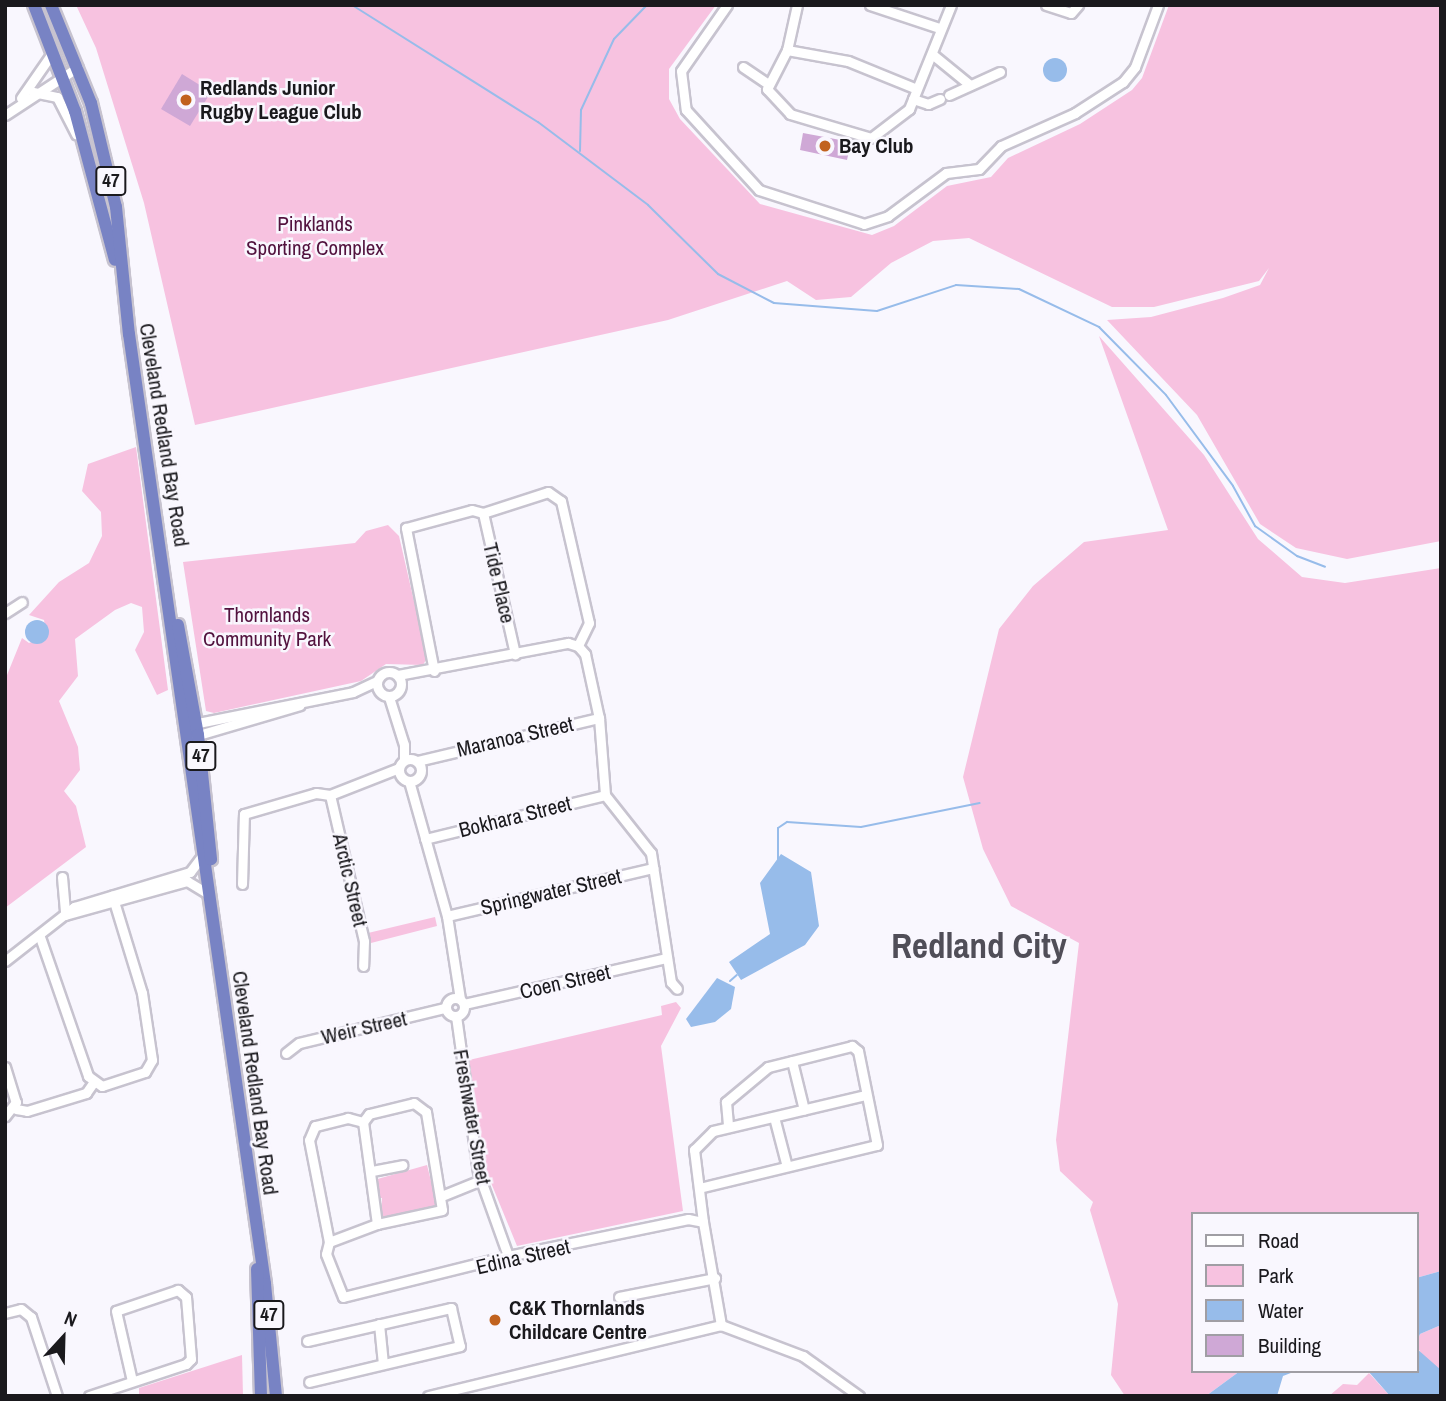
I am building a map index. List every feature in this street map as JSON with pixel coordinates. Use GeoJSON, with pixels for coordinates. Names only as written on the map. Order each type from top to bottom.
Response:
{"type":"FeatureCollection","features":[{"type":"Feature","properties":{"kind":"highway","name":"Cleveland Redland Bay Road"},"geometry":{"type":"LineString","coordinates":[[34,5],[62,75],[89,160],[124,298]]}},
{"type":"Feature","properties":{"kind":"highway","name":"Cleveland Redland Bay Road"},"geometry":{"type":"LineString","coordinates":[[51,5],[78,67],[108,166],[124,298],[191,730],[214,937]]}},
{"type":"Feature","properties":{"kind":"highway","name":"Cleveland Redland Bay Road"},"geometry":{"type":"LineString","coordinates":[[191,730],[202,856],[257,1234],[276,1396]]}},
{"type":"Feature","properties":{"kind":"highway","name":"Cleveland Redland Bay Road"},"geometry":{"type":"LineString","coordinates":[[257,1234],[261,1396]]}},
{"type":"Feature","properties":{"kind":"street"},"geometry":{"type":"LineString","coordinates":[[727,5],[681,71],[686,110],[759,190],[864,224],[888,216],[946,173],[979,169],[1001,146],[1075,113],[1123,82],[1135,67],[1158,5]]}},
{"type":"Feature","properties":{"kind":"street"},"geometry":{"type":"LineString","coordinates":[[767,83],[787,50],[797,5]]}},
{"type":"Feature","properties":{"kind":"street"},"geometry":{"type":"LineString","coordinates":[[870,5],[939,28]]}},
{"type":"Feature","properties":{"kind":"street"},"geometry":{"type":"LineString","coordinates":[[743,67],[767,83],[790,114],[872,138],[902,118],[913,99],[932,54],[939,28],[951,5]]}},
{"type":"Feature","properties":{"kind":"street"},"geometry":{"type":"LineString","coordinates":[[1046,5],[1071,13],[1078,5]]}},
{"type":"Feature","properties":{"kind":"street"},"geometry":{"type":"LineString","coordinates":[[787,50],[848,61],[917,89]]}},
{"type":"Feature","properties":{"kind":"street"},"geometry":{"type":"LineString","coordinates":[[19,102],[53,52]]}},
{"type":"Feature","properties":{"kind":"street"},"geometry":{"type":"LineString","coordinates":[[932,54],[970,85]]}},
{"type":"Feature","properties":{"kind":"street"},"geometry":{"type":"LineString","coordinates":[[5,116],[33,92],[78,67]]}},
{"type":"Feature","properties":{"kind":"street"},"geometry":{"type":"LineString","coordinates":[[949,95],[1000,72]]}},
{"type":"Feature","properties":{"kind":"street"},"geometry":{"type":"LineString","coordinates":[[33,92],[55,95],[65,106],[89,160]]}},
{"type":"Feature","properties":{"kind":"street"},"geometry":{"type":"LineString","coordinates":[[913,99],[928,104],[940,99]]}},
{"type":"Feature","properties":{"kind":"street"},"geometry":{"type":"LineString","coordinates":[[434,671],[404,531],[413,523],[472,510],[483,513],[548,492],[561,501],[589,623],[578,646]]}},
{"type":"Feature","properties":{"kind":"street","name":"Tide Place"},"geometry":{"type":"LineString","coordinates":[[483,513],[514,654]]}},
{"type":"Feature","properties":{"kind":"street"},"geometry":{"type":"LineString","coordinates":[[5,612],[22,602]]}},
{"type":"Feature","properties":{"kind":"street"},"geometry":{"type":"LineString","coordinates":[[191,730],[354,692],[394,689],[418,675],[434,671],[568,643],[578,646],[585,654],[599,718],[606,795],[645,840],[654,868],[667,958],[677,989]]}},
{"type":"Feature","properties":{"kind":"street"},"geometry":{"type":"LineString","coordinates":[[354,692],[377,681],[387,672],[394,689],[396,711],[425,839],[447,916],[455,978],[462,1002],[456,1016],[447,1004],[455,978]]}},
{"type":"Feature","properties":{"kind":"street"},"geometry":{"type":"LineString","coordinates":[[377,681],[394,689]]}},
{"type":"Feature","properties":{"kind":"street","name":"Maranoa Street"},"geometry":{"type":"LineString","coordinates":[[410,769],[432,756],[599,718]]}},
{"type":"Feature","properties":{"kind":"street"},"geometry":{"type":"LineString","coordinates":[[242,884],[244,814],[330,794],[410,769]]}},
{"type":"Feature","properties":{"kind":"street","name":"Arctic Street"},"geometry":{"type":"LineString","coordinates":[[330,794],[364,941],[363,966]]}},
{"type":"Feature","properties":{"kind":"street","name":"Bokhara Street"},"geometry":{"type":"LineString","coordinates":[[425,839],[606,795]]}},
{"type":"Feature","properties":{"kind":"street"},"geometry":{"type":"LineString","coordinates":[[5,961],[40,937],[65,915],[190,872],[202,856]]}},
{"type":"Feature","properties":{"kind":"street","name":"Springwater Street"},"geometry":{"type":"LineString","coordinates":[[447,916],[654,868]]}},
{"type":"Feature","properties":{"kind":"street"},"geometry":{"type":"LineString","coordinates":[[62,877],[65,915]]}},
{"type":"Feature","properties":{"kind":"street"},"geometry":{"type":"LineString","coordinates":[[113,899],[187,881],[207,893]]}},
{"type":"Feature","properties":{"kind":"street"},"geometry":{"type":"LineString","coordinates":[[93,1083],[102,1086],[145,1072],[152,1060],[142,993],[113,899]]}},
{"type":"Feature","properties":{"kind":"street"},"geometry":{"type":"LineString","coordinates":[[40,937],[93,1083]]}},
{"type":"Feature","properties":{"kind":"street","name":"Coen Street"},"geometry":{"type":"LineString","coordinates":[[447,1004],[667,958]]}},
{"type":"Feature","properties":{"kind":"street","name":"Weir Street"},"geometry":{"type":"LineString","coordinates":[[286,1054],[299,1043],[447,1004]]}},
{"type":"Feature","properties":{"kind":"street","name":"Freshwater Street"},"geometry":{"type":"LineString","coordinates":[[456,1016],[481,1180],[508,1256]]}},
{"type":"Feature","properties":{"kind":"street"},"geometry":{"type":"LineString","coordinates":[[699,1188],[786,1163],[877,1144],[856,1047],[768,1067],[726,1102],[728,1127]]}},
{"type":"Feature","properties":{"kind":"street"},"geometry":{"type":"LineString","coordinates":[[792,1061],[804,1110]]}},
{"type":"Feature","properties":{"kind":"street"},"geometry":{"type":"LineString","coordinates":[[5,1067],[16,1109]]}},
{"type":"Feature","properties":{"kind":"street"},"geometry":{"type":"LineString","coordinates":[[5,1116],[16,1109],[27,1111],[86,1093],[93,1083]]}},
{"type":"Feature","properties":{"kind":"street"},"geometry":{"type":"LineString","coordinates":[[721,1325],[715,1278],[703,1222],[695,1145],[728,1127],[865,1095]]}},
{"type":"Feature","properties":{"kind":"street"},"geometry":{"type":"LineString","coordinates":[[363,1122],[348,1118],[310,1132],[328,1242],[377,1224],[437,1215],[443,1195],[422,1105],[369,1114],[363,1122],[372,1171],[377,1224]]}},
{"type":"Feature","properties":{"kind":"street"},"geometry":{"type":"LineString","coordinates":[[774,1117],[786,1163]]}},
{"type":"Feature","properties":{"kind":"street"},"geometry":{"type":"LineString","coordinates":[[372,1171],[402,1165]]}},
{"type":"Feature","properties":{"kind":"street"},"geometry":{"type":"LineString","coordinates":[[443,1195],[481,1180]]}},
{"type":"Feature","properties":{"kind":"street","name":"Edina Street"},"geometry":{"type":"LineString","coordinates":[[328,1242],[326,1254],[343,1297],[508,1256],[688,1219],[703,1222]]}},
{"type":"Feature","properties":{"kind":"street"},"geometry":{"type":"LineString","coordinates":[[619,1297],[715,1278]]}},
{"type":"Feature","properties":{"kind":"street"},"geometry":{"type":"LineString","coordinates":[[89,1396],[132,1381],[191,1359],[186,1297],[178,1290],[116,1311],[132,1381]]}},
{"type":"Feature","properties":{"kind":"street"},"geometry":{"type":"LineString","coordinates":[[307,1340],[451,1308],[460,1346],[309,1382]]}},
{"type":"Feature","properties":{"kind":"street"},"geometry":{"type":"LineString","coordinates":[[5,1313],[21,1310],[31,1317],[57,1396]]}},
{"type":"Feature","properties":{"kind":"street"},"geometry":{"type":"LineString","coordinates":[[379,1324],[383,1364]]}},
{"type":"Feature","properties":{"kind":"street"},"geometry":{"type":"LineString","coordinates":[[428,1396],[721,1325],[803,1356],[859,1396]]}},
{"type":"Feature","properties":{"kind":"green space","name":"Pinklands Sporting Complex"},"geometry":{"type":"Polygon","coordinates":[[[76,5],[716,5],[669,69],[669,99],[680,119],[760,204],[872,235],[894,226],[947,186],[991,177],[1008,158],[1080,124],[1132,90],[1142,78],[1169,5],[1441,5],[1441,541],[1347,559],[1296,548],[1260,524],[1197,415],[1107,320],[1151,317],[1223,298],[1260,285],[1269,268],[1259,281],[1154,307],[1112,307],[969,238],[933,241],[891,263],[851,297],[816,300],[787,281],[668,320],[195,425],[144,203],[96,48],[76,5]]]}},
{"type":"Feature","properties":{"kind":"green space"},"geometry":{"type":"Polygon","coordinates":[[[1099,336],[1204,455],[1258,539],[1302,577],[1345,583],[1441,568],[1441,1271],[1418,1277],[1418,1212],[1190,1212],[1190,1373],[1237,1373],[1206,1396],[1125,1396],[1111,1375],[1118,1304],[1090,1210],[1093,1202],[1060,1171],[1056,1140],[1079,943],[1011,906],[983,849],[963,777],[999,629],[1033,586],[1084,542],[1168,530],[1099,336]]]}},
{"type":"Feature","properties":{"kind":"green space"},"geometry":{"type":"Polygon","coordinates":[[[136,447],[168,690],[157,695],[135,650],[144,632],[142,607],[131,603],[115,610],[75,639],[78,676],[59,701],[78,747],[80,770],[64,791],[76,806],[86,847],[5,908],[5,680],[22,638],[29,643],[46,635],[44,620],[29,615],[59,582],[89,563],[102,536],[101,512],[82,491],[88,464],[136,447]]]}},
{"type":"Feature","properties":{"kind":"green space","name":"Thornlands Community Park"},"geometry":{"type":"Polygon","coordinates":[[[388,525],[399,536],[427,658],[423,665],[386,664],[361,681],[214,713],[206,711],[183,562],[355,543],[366,531],[388,525]]]}},
{"type":"Feature","properties":{"kind":"green space"},"geometry":{"type":"Polygon","coordinates":[[[435,917],[437,926],[371,943],[368,933],[435,917]]]}},
{"type":"Feature","properties":{"kind":"green space"},"geometry":{"type":"Polygon","coordinates":[[[676,1002],[681,1008],[661,1046],[683,1211],[517,1246],[487,1173],[469,1060],[662,1015],[661,1006],[676,1002]]]}},
{"type":"Feature","properties":{"kind":"green space"},"geometry":{"type":"Polygon","coordinates":[[[427,1165],[438,1209],[381,1219],[382,1198],[377,1198],[374,1180],[427,1165]]]}},
{"type":"Feature","properties":{"kind":"green space"},"geometry":{"type":"Polygon","coordinates":[[[1441,1325],[1441,1370],[1424,1359],[1418,1348],[1420,1334],[1441,1325]]]}},
{"type":"Feature","properties":{"kind":"green space"},"geometry":{"type":"Polygon","coordinates":[[[242,1355],[243,1396],[139,1396],[139,1388],[242,1355]]]}},
{"type":"Feature","properties":{"kind":"green space"},"geometry":{"type":"Polygon","coordinates":[[[1369,1373],[1390,1396],[1329,1396],[1343,1384],[1357,1385],[1369,1373]]]}},
{"type":"Feature","properties":{"kind":"water"},"geometry":{"type":"Polygon","coordinates":[[[1055,58],[1066,65],[1067,70],[1060,81],[1055,82],[1044,75],[1043,70],[1050,59],[1055,58]]]}},
{"type":"Feature","properties":{"kind":"water"},"geometry":{"type":"Polygon","coordinates":[[[37,620],[46,623],[49,632],[46,641],[37,644],[28,641],[25,632],[28,623],[37,620]]]}},
{"type":"Feature","properties":{"kind":"water"},"geometry":{"type":"Polygon","coordinates":[[[781,854],[811,872],[819,926],[805,945],[741,980],[729,962],[770,934],[760,883],[781,854]]]}},
{"type":"Feature","properties":{"kind":"water"},"geometry":{"type":"Polygon","coordinates":[[[717,978],[735,987],[731,1009],[715,1022],[691,1027],[686,1019],[717,978]]]}},
{"type":"Feature","properties":{"kind":"water"},"geometry":{"type":"Polygon","coordinates":[[[1441,1271],[1441,1325],[1420,1334],[1418,1339],[1418,1277],[1441,1271]]]}},
{"type":"Feature","properties":{"kind":"water"},"geometry":{"type":"Polygon","coordinates":[[[1418,1350],[1441,1370],[1441,1396],[1390,1396],[1370,1373],[1418,1373],[1418,1350]]]}},
{"type":"Feature","properties":{"kind":"water"},"geometry":{"type":"Polygon","coordinates":[[[1237,1373],[1291,1373],[1283,1376],[1277,1396],[1206,1396],[1237,1373]]]}},
{"type":"Feature","properties":{"kind":"building","name":"Redlands Junior Rugby League Club"},"geometry":{"type":"Polygon","coordinates":[[[182,74],[211,92],[190,126],[161,109],[182,74]]]}},
{"type":"Feature","properties":{"kind":"building","name":"Bay Club"},"geometry":{"type":"Polygon","coordinates":[[[803,133],[851,142],[847,160],[800,150],[803,133]]]}},
{"type":"Feature","properties":{"kind":"waterway"},"geometry":{"type":"LineString","coordinates":[[352,5],[538,122],[648,205],[718,274],[774,303],[877,311],[956,285],[1019,289],[1099,327],[1166,395],[1233,486],[1255,526],[1297,556],[1325,567]]}},
{"type":"Feature","properties":{"kind":"waterway"},"geometry":{"type":"LineString","coordinates":[[580,151],[581,110],[614,39],[647,5]]}},
{"type":"Feature","properties":{"kind":"waterway"},"geometry":{"type":"LineString","coordinates":[[778,859],[778,828],[787,822],[861,827],[980,803]]}},
{"type":"Feature","properties":{"kind":"waterway"},"geometry":{"type":"LineString","coordinates":[[730,981],[737,975]]}},
{"type":"Feature","properties":{"kind":"place","name":"Redlands Junior Rugby League Club"},"geometry":{"type":"Point","coordinates":[186,100]}},
{"type":"Feature","properties":{"kind":"place","name":"Bay Club"},"geometry":{"type":"Point","coordinates":[825,146]}},
{"type":"Feature","properties":{"kind":"place","name":"C&K Thornlands Childcare Centre"},"geometry":{"type":"Point","coordinates":[495,1320]}},
{"type":"Feature","properties":{"kind":"district","name":"Redland City"},"geometry":{"type":"Point","coordinates":[979,946]}}]}
